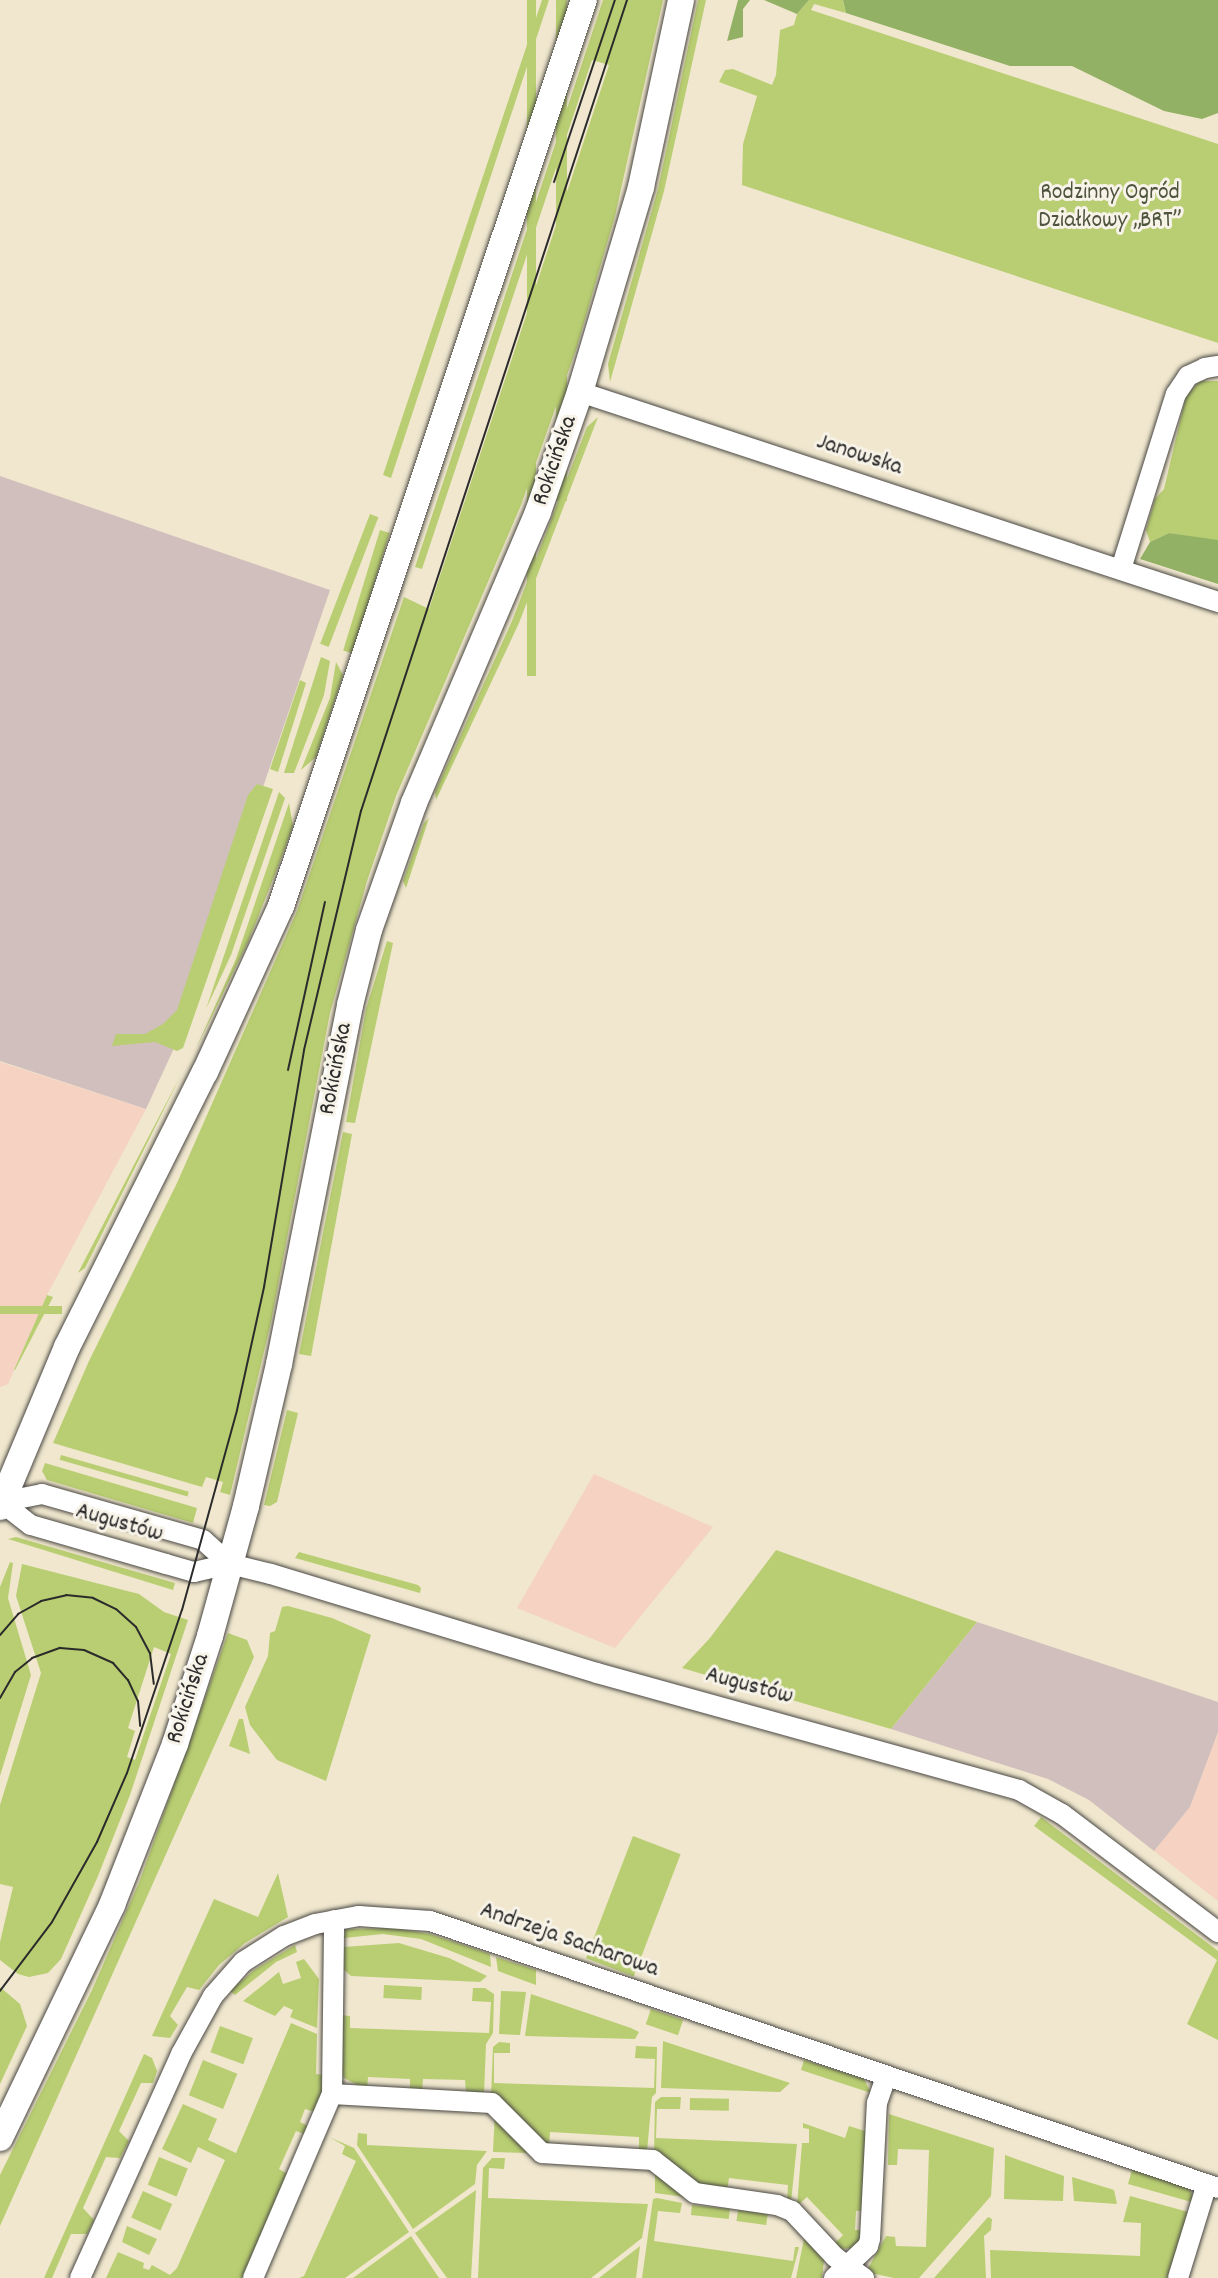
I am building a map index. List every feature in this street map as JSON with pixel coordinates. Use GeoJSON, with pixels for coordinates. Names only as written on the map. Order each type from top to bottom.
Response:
{"type":"FeatureCollection","features":[{"type":"Feature","properties":{"kind":"main road"},"geometry":{"type":"LineString","coordinates":[[1,1503],[67,1347],[205,1072],[281,906],[584,0]]}},
{"type":"Feature","properties":{"kind":"main road","name":"Rokicińska"},"geometry":{"type":"LineString","coordinates":[[0,2138],[80,1978],[145,1825],[175,1744],[230,1564],[279,1364],[350,1005],[369,930],[414,803],[538,512],[580,392],[641,187],[681,0]]}},
{"type":"Feature","properties":{"kind":"street"},"geometry":{"type":"LineString","coordinates":[[1121,569],[1176,394],[1188,376],[1218,366]]}},
{"type":"Feature","properties":{"kind":"street","name":"Janowska"},"geometry":{"type":"LineString","coordinates":[[580,392],[1218,602]]}},
{"type":"Feature","properties":{"kind":"street","name":"Augustów"},"geometry":{"type":"LineString","coordinates":[[1,1503],[42,1494],[203,1540],[230,1564],[597,1673],[1019,1790],[1062,1814],[1218,1932]]}},
{"type":"Feature","properties":{"kind":"street","name":"Augustów"},"geometry":{"type":"LineString","coordinates":[[1,1503],[31,1525],[194,1572],[230,1564]]}},
{"type":"Feature","properties":{"kind":"street","name":"Andrzeja Sacharowa"},"geometry":{"type":"LineString","coordinates":[[80,2278],[179,2058],[213,1996],[243,1962],[297,1930],[334,1920],[388,1915],[430,1921],[1213,2186]]}},
{"type":"Feature","properties":{"kind":"street"},"geometry":{"type":"LineString","coordinates":[[253,2278],[332,2094],[334,1920]]}},
{"type":"Feature","properties":{"kind":"street"},"geometry":{"type":"LineString","coordinates":[[332,2094],[492,2103],[542,2153],[653,2160],[695,2193],[777,2205],[792,2211],[848,2274],[870,2239],[877,2103],[886,2077]]}},
{"type":"Feature","properties":{"kind":"street"},"geometry":{"type":"LineString","coordinates":[[1178,2278],[1213,2186]]}},
{"type":"Feature","properties":{"kind":"shaded area"},"geometry":{"type":"Polygon","coordinates":[[[0,476],[330,590],[175,1046],[146,1109],[0,1061],[0,476]]]}},
{"type":"Feature","properties":{"kind":"shaded area"},"geometry":{"type":"Polygon","coordinates":[[[0,1062],[146,1109],[47,1295],[8,1384],[0,1387],[0,1062]]]}},
{"type":"Feature","properties":{"kind":"shaded area"},"geometry":{"type":"Polygon","coordinates":[[[594,1474],[713,1527],[615,1648],[517,1608],[594,1474]]]}},
{"type":"Feature","properties":{"kind":"shaded area"},"geometry":{"type":"Polygon","coordinates":[[[977,1622],[1218,1702],[1218,1732],[1190,1807],[1154,1851],[1089,1800],[1048,1779],[891,1729],[977,1622]]]}},
{"type":"Feature","properties":{"kind":"shaded area"},"geometry":{"type":"Polygon","coordinates":[[[1218,1732],[1218,1901],[1154,1851],[1190,1807],[1218,1732]]]}},
{"type":"Feature","properties":{"kind":"green space"},"geometry":{"type":"Polygon","coordinates":[[[527,0],[536,0],[536,676],[527,676],[527,0]]]}},
{"type":"Feature","properties":{"kind":"green space"},"geometry":{"type":"Polygon","coordinates":[[[542,0],[549,0],[391,478],[383,475],[542,0]]]}},
{"type":"Feature","properties":{"kind":"green space"},"geometry":{"type":"Polygon","coordinates":[[[556,0],[567,0],[567,501],[556,501],[556,0]]]}},
{"type":"Feature","properties":{"kind":"green space"},"geometry":{"type":"Polygon","coordinates":[[[603,0],[663,0],[615,216],[577,347],[521,505],[396,796],[367,881],[330,1013],[271,1322],[230,1495],[220,1492],[223,1482],[206,1477],[202,1487],[53,1443],[89,1361],[177,1183],[297,911],[404,597],[429,609],[609,65],[592,60],[422,569],[415,567],[603,0]]]}},
{"type":"Feature","properties":{"kind":"green space"},"geometry":{"type":"Polygon","coordinates":[[[698,0],[706,0],[664,191],[610,382],[608,364],[658,189],[698,0]]]}},
{"type":"Feature","properties":{"kind":"green space"},"geometry":{"type":"Polygon","coordinates":[[[738,0],[750,0],[743,9],[743,37],[727,41],[738,0]]]}},
{"type":"Feature","properties":{"kind":"green space"},"geometry":{"type":"Polygon","coordinates":[[[764,0],[809,0],[797,14],[764,0]]]}},
{"type":"Feature","properties":{"kind":"green space","name":"Rodzinny Ogród Działkowy „BRT”"},"geometry":{"type":"Polygon","coordinates":[[[809,0],[843,0],[846,13],[814,4],[811,10],[1218,144],[1218,343],[742,185],[743,144],[757,96],[719,82],[725,70],[733,69],[772,85],[776,75],[780,30],[794,25],[797,14],[809,0]]]}},
{"type":"Feature","properties":{"kind":"green space"},"geometry":{"type":"Polygon","coordinates":[[[843,0],[1218,0],[1218,113],[1202,119],[1164,111],[1072,66],[1010,66],[846,13],[843,0]]]}},
{"type":"Feature","properties":{"kind":"green space"},"geometry":{"type":"Polygon","coordinates":[[[1200,381],[1218,381],[1218,541],[1169,533],[1150,542],[1146,530],[1155,499],[1164,489],[1186,396],[1200,381]]]}},
{"type":"Feature","properties":{"kind":"green space"},"geometry":{"type":"Polygon","coordinates":[[[598,417],[519,623],[436,800],[435,792],[512,621],[587,427],[598,417]]]}},
{"type":"Feature","properties":{"kind":"green space"},"geometry":{"type":"Polygon","coordinates":[[[370,514],[378,517],[329,647],[320,644],[370,514]]]}},
{"type":"Feature","properties":{"kind":"green space"},"geometry":{"type":"Polygon","coordinates":[[[380,530],[390,533],[353,653],[343,650],[380,530]]]}},
{"type":"Feature","properties":{"kind":"green space"},"geometry":{"type":"Polygon","coordinates":[[[1169,533],[1218,540],[1218,584],[1140,559],[1150,542],[1169,533]]]}},
{"type":"Feature","properties":{"kind":"green space"},"geometry":{"type":"Polygon","coordinates":[[[321,657],[330,661],[324,695],[294,773],[284,773],[321,657]]]}},
{"type":"Feature","properties":{"kind":"green space"},"geometry":{"type":"Polygon","coordinates":[[[336,662],[343,675],[316,757],[301,770],[330,698],[336,662]]]}},
{"type":"Feature","properties":{"kind":"green space"},"geometry":{"type":"Polygon","coordinates":[[[300,680],[306,683],[278,772],[270,769],[300,680]]]}},
{"type":"Feature","properties":{"kind":"green space"},"geometry":{"type":"Polygon","coordinates":[[[257,784],[273,789],[183,1048],[177,1051],[155,1042],[112,1046],[116,1034],[145,1034],[163,1024],[177,1010],[248,795],[257,784]]]}},
{"type":"Feature","properties":{"kind":"green space"},"geometry":{"type":"Polygon","coordinates":[[[279,792],[285,798],[231,955],[206,1009],[279,792]]]}},
{"type":"Feature","properties":{"kind":"green space"},"geometry":{"type":"Polygon","coordinates":[[[289,803],[293,826],[279,864],[248,942],[195,1051],[236,959],[289,803]]]}},
{"type":"Feature","properties":{"kind":"green space"},"geometry":{"type":"Polygon","coordinates":[[[429,818],[406,888],[403,881],[424,823],[429,818]]]}},
{"type":"Feature","properties":{"kind":"green space"},"geometry":{"type":"Polygon","coordinates":[[[387,941],[393,943],[355,1123],[346,1122],[366,1009],[387,941]]]}},
{"type":"Feature","properties":{"kind":"green space"},"geometry":{"type":"Polygon","coordinates":[[[182,1073],[85,1268],[78,1273],[151,1132],[182,1073]]]}},
{"type":"Feature","properties":{"kind":"green space"},"geometry":{"type":"Polygon","coordinates":[[[343,1132],[352,1134],[311,1356],[299,1354],[343,1132]]]}},
{"type":"Feature","properties":{"kind":"green space"},"geometry":{"type":"Polygon","coordinates":[[[47,1295],[53,1297],[14,1370],[47,1295]]]}},
{"type":"Feature","properties":{"kind":"green space"},"geometry":{"type":"Polygon","coordinates":[[[0,1306],[62,1306],[62,1314],[0,1314],[0,1306]]]}},
{"type":"Feature","properties":{"kind":"green space"},"geometry":{"type":"Polygon","coordinates":[[[287,1410],[298,1413],[277,1502],[264,1505],[287,1410]]]}},
{"type":"Feature","properties":{"kind":"green space"},"geometry":{"type":"Polygon","coordinates":[[[61,1455],[189,1492],[187,1496],[60,1460],[61,1455]]]}},
{"type":"Feature","properties":{"kind":"green space"},"geometry":{"type":"Polygon","coordinates":[[[45,1463],[197,1508],[193,1523],[47,1480],[42,1471],[45,1463]]]}},
{"type":"Feature","properties":{"kind":"green space"},"geometry":{"type":"Polygon","coordinates":[[[16,1537],[175,1583],[173,1590],[8,1539],[16,1537]]]}},
{"type":"Feature","properties":{"kind":"green space"},"geometry":{"type":"Polygon","coordinates":[[[776,1550],[977,1622],[891,1729],[682,1668],[710,1638],[776,1550]]]}},
{"type":"Feature","properties":{"kind":"green space"},"geometry":{"type":"Polygon","coordinates":[[[299,1552],[418,1585],[420,1593],[295,1558],[299,1552]]]}},
{"type":"Feature","properties":{"kind":"green space"},"geometry":{"type":"Polygon","coordinates":[[[10,1562],[13,1563],[8,1598],[31,1675],[0,1776],[0,1587],[10,1562]]]}},
{"type":"Feature","properties":{"kind":"green space"},"geometry":{"type":"Polygon","coordinates":[[[22,1564],[139,1594],[164,1612],[188,1620],[130,1795],[98,1876],[61,1959],[48,1973],[29,1977],[18,1974],[0,1960],[0,1942],[13,1887],[0,1884],[0,1805],[41,1673],[16,1596],[22,1564]],[[154,1647],[128,1728],[135,1731],[127,1757],[135,1760],[171,1654],[154,1647]]]}},
{"type":"Feature","properties":{"kind":"green space"},"geometry":{"type":"Polygon","coordinates":[[[282,1607],[332,1618],[371,1635],[326,1781],[277,1760],[250,1725],[245,1707],[268,1656],[270,1633],[275,1631],[282,1607]]]}},
{"type":"Feature","properties":{"kind":"green space"},"geometry":{"type":"Polygon","coordinates":[[[228,1633],[247,1640],[254,1657],[0,2226],[0,2175],[92,1990],[140,1880],[228,1633]]]}},
{"type":"Feature","properties":{"kind":"green space"},"geometry":{"type":"Polygon","coordinates":[[[239,1719],[243,1719],[250,1754],[229,1746],[239,1719]]]}},
{"type":"Feature","properties":{"kind":"green space"},"geometry":{"type":"Polygon","coordinates":[[[1041,1817],[1218,1951],[1218,2040],[1187,2024],[1217,1960],[1034,1826],[1041,1817]]]}},
{"type":"Feature","properties":{"kind":"green space"},"geometry":{"type":"Polygon","coordinates":[[[633,1836],[681,1854],[634,1977],[586,1958],[633,1836]]]}},
{"type":"Feature","properties":{"kind":"green space"},"geometry":{"type":"Polygon","coordinates":[[[278,1873],[288,1917],[245,1943],[219,1965],[199,1990],[187,1987],[170,2016],[178,2025],[170,2038],[152,2036],[214,1899],[258,1917],[278,1873]]]}},
{"type":"Feature","properties":{"kind":"green space"},"geometry":{"type":"Polygon","coordinates":[[[394,1928],[430,1934],[490,1954],[491,1967],[421,1939],[383,1934],[344,1938],[346,1930],[394,1928]]]}},
{"type":"Feature","properties":{"kind":"green space"},"geometry":{"type":"Polygon","coordinates":[[[399,1943],[449,1958],[487,1976],[480,1982],[351,1976],[342,1968],[343,1947],[399,1943]]]}},
{"type":"Feature","properties":{"kind":"green space"},"geometry":{"type":"Polygon","coordinates":[[[295,1945],[297,1952],[276,1962],[235,1995],[230,1991],[254,1970],[295,1945]]]}},
{"type":"Feature","properties":{"kind":"green space"},"geometry":{"type":"Polygon","coordinates":[[[496,1957],[536,1970],[536,1985],[498,1971],[496,1957]]]}},
{"type":"Feature","properties":{"kind":"green space"},"geometry":{"type":"Polygon","coordinates":[[[304,1959],[319,1979],[317,2028],[290,2017],[293,2010],[284,2006],[275,2016],[243,2001],[279,1972],[283,1984],[301,1978],[296,1962],[304,1959]]]}},
{"type":"Feature","properties":{"kind":"green space"},"geometry":{"type":"Polygon","coordinates":[[[384,1985],[422,1987],[421,2000],[383,1998],[384,1985]]]}},
{"type":"Feature","properties":{"kind":"green space"},"geometry":{"type":"Polygon","coordinates":[[[0,1987],[20,2004],[27,2026],[0,2084],[0,1987]]]}},
{"type":"Feature","properties":{"kind":"green space"},"geometry":{"type":"Polygon","coordinates":[[[473,1988],[485,1988],[494,1994],[493,2033],[486,2044],[484,2094],[466,2094],[465,2080],[423,2079],[422,2092],[410,2092],[410,2079],[368,2077],[367,2090],[344,2078],[339,2069],[340,2015],[350,2016],[350,2028],[489,2033],[491,2002],[472,2001],[473,1988]]]}},
{"type":"Feature","properties":{"kind":"green space"},"geometry":{"type":"Polygon","coordinates":[[[501,1991],[526,1992],[520,2035],[499,2034],[501,1991]]]}},
{"type":"Feature","properties":{"kind":"green space"},"geometry":{"type":"Polygon","coordinates":[[[531,1994],[639,2032],[635,2039],[525,2036],[531,1994]]]}},
{"type":"Feature","properties":{"kind":"green space"},"geometry":{"type":"Polygon","coordinates":[[[651,2009],[683,2020],[678,2035],[646,2024],[651,2009]]]}},
{"type":"Feature","properties":{"kind":"green space"},"geometry":{"type":"Polygon","coordinates":[[[291,2023],[317,2034],[316,2074],[326,2075],[318,2113],[305,2109],[300,2122],[312,2128],[309,2136],[296,2131],[279,2169],[291,2176],[247,2278],[106,2278],[118,2252],[144,2263],[143,2268],[149,2270],[152,2265],[170,2275],[177,2268],[225,2160],[198,2147],[191,2163],[162,2149],[183,2104],[217,2119],[208,2140],[236,2153],[291,2023]]]}},
{"type":"Feature","properties":{"kind":"green space"},"geometry":{"type":"Polygon","coordinates":[[[220,2026],[253,2038],[243,2064],[210,2052],[220,2026]]]}},
{"type":"Feature","properties":{"kind":"green space"},"geometry":{"type":"Polygon","coordinates":[[[663,2041],[790,2083],[780,2092],[661,2088],[663,2041]]]}},
{"type":"Feature","properties":{"kind":"green space"},"geometry":{"type":"Polygon","coordinates":[[[499,2042],[510,2043],[510,2053],[494,2053],[494,2083],[654,2088],[655,2059],[635,2058],[636,2046],[657,2047],[656,2093],[652,2097],[647,2151],[639,2151],[639,2137],[550,2132],[549,2147],[491,2096],[493,2047],[499,2042]]]}},
{"type":"Feature","properties":{"kind":"green space"},"geometry":{"type":"Polygon","coordinates":[[[144,2054],[152,2058],[157,2071],[153,2083],[141,2083],[119,2131],[129,2141],[120,2158],[106,2157],[83,2208],[94,2220],[87,2234],[71,2234],[52,2278],[44,2278],[144,2054]]]}},
{"type":"Feature","properties":{"kind":"green space"},"geometry":{"type":"Polygon","coordinates":[[[203,2060],[237,2074],[223,2109],[189,2095],[203,2060]]]}},
{"type":"Feature","properties":{"kind":"green space"},"geometry":{"type":"Polygon","coordinates":[[[804,2060],[864,2079],[871,2093],[801,2070],[804,2060]]]}},
{"type":"Feature","properties":{"kind":"green space"},"geometry":{"type":"Polygon","coordinates":[[[661,2097],[681,2097],[680,2109],[657,2109],[656,2138],[797,2144],[791,2202],[787,2201],[788,2185],[729,2178],[727,2192],[700,2187],[654,2154],[655,2102],[661,2097]]]}},
{"type":"Feature","properties":{"kind":"green space"},"geometry":{"type":"Polygon","coordinates":[[[690,2098],[729,2099],[729,2111],[690,2110],[690,2098]]]}},
{"type":"Feature","properties":{"kind":"green space"},"geometry":{"type":"Polygon","coordinates":[[[495,2111],[532,2153],[493,2152],[495,2111]]]}},
{"type":"Feature","properties":{"kind":"green space"},"geometry":{"type":"Polygon","coordinates":[[[889,2114],[994,2148],[991,2196],[919,2278],[894,2278],[866,2272],[886,2236],[895,2237],[896,2246],[926,2247],[929,2150],[898,2149],[897,2165],[888,2165],[889,2114]]]}},
{"type":"Feature","properties":{"kind":"green space"},"geometry":{"type":"Polygon","coordinates":[[[803,2123],[845,2138],[849,2126],[868,2132],[865,2211],[856,2211],[855,2230],[864,2230],[856,2248],[839,2249],[833,2245],[843,2235],[807,2197],[797,2206],[802,2143],[809,2143],[809,2129],[803,2128],[803,2123]]]}},
{"type":"Feature","properties":{"kind":"green space"},"geometry":{"type":"Polygon","coordinates":[[[358,2133],[367,2134],[367,2145],[487,2151],[477,2165],[475,2184],[413,2229],[357,2145],[358,2133]]]}},
{"type":"Feature","properties":{"kind":"green space"},"geometry":{"type":"Polygon","coordinates":[[[329,2137],[354,2148],[409,2232],[345,2278],[299,2278],[304,2276],[356,2161],[342,2154],[345,2146],[329,2137]]]}},
{"type":"Feature","properties":{"kind":"green space"},"geometry":{"type":"Polygon","coordinates":[[[1005,2155],[1064,2176],[1063,2201],[1004,2199],[1005,2155]]]}},
{"type":"Feature","properties":{"kind":"green space"},"geometry":{"type":"Polygon","coordinates":[[[159,2157],[188,2169],[177,2196],[148,2185],[159,2157]]]}},
{"type":"Feature","properties":{"kind":"green space"},"geometry":{"type":"Polygon","coordinates":[[[492,2158],[505,2158],[504,2169],[489,2168],[488,2198],[648,2204],[642,2238],[591,2278],[478,2278],[483,2168],[492,2158]]]}},
{"type":"Feature","properties":{"kind":"green space"},"geometry":{"type":"Polygon","coordinates":[[[1132,2170],[1190,2189],[1195,2203],[1128,2184],[1132,2170]]]}},
{"type":"Feature","properties":{"kind":"green space"},"geometry":{"type":"Polygon","coordinates":[[[655,2174],[685,2197],[655,2193],[655,2174]]]}},
{"type":"Feature","properties":{"kind":"green space"},"geometry":{"type":"Polygon","coordinates":[[[1072,2177],[1114,2190],[1117,2204],[1074,2201],[1072,2177]]]}},
{"type":"Feature","properties":{"kind":"green space"},"geometry":{"type":"Polygon","coordinates":[[[476,2190],[471,2278],[447,2278],[415,2233],[476,2190]]]}},
{"type":"Feature","properties":{"kind":"green space"},"geometry":{"type":"Polygon","coordinates":[[[143,2191],[172,2204],[160,2231],[131,2217],[143,2191]]]}},
{"type":"Feature","properties":{"kind":"green space"},"geometry":{"type":"Polygon","coordinates":[[[1130,2196],[1192,2213],[1172,2278],[991,2278],[990,2250],[1140,2256],[1141,2223],[1123,2222],[1130,2196]]]}},
{"type":"Feature","properties":{"kind":"green space"},"geometry":{"type":"Polygon","coordinates":[[[653,2199],[682,2203],[680,2213],[658,2211],[654,2241],[793,2261],[795,2247],[799,2247],[791,2278],[642,2278],[653,2199]]]}},
{"type":"Feature","properties":{"kind":"green space"},"geometry":{"type":"Polygon","coordinates":[[[692,2205],[730,2209],[729,2219],[691,2215],[692,2205]]]}},
{"type":"Feature","properties":{"kind":"green space"},"geometry":{"type":"Polygon","coordinates":[[[738,2210],[768,2214],[766,2225],[736,2221],[738,2210]]]}},
{"type":"Feature","properties":{"kind":"green space"},"geometry":{"type":"Polygon","coordinates":[[[988,2217],[992,2219],[991,2230],[984,2236],[986,2278],[934,2278],[988,2217]]]}},
{"type":"Feature","properties":{"kind":"green space"},"geometry":{"type":"Polygon","coordinates":[[[127,2226],[157,2239],[149,2255],[122,2242],[127,2226]]]}},
{"type":"Feature","properties":{"kind":"green space"},"geometry":{"type":"Polygon","coordinates":[[[411,2236],[439,2278],[353,2278],[411,2236]]]}},
{"type":"Feature","properties":{"kind":"green space"},"geometry":{"type":"Polygon","coordinates":[[[804,2239],[824,2260],[822,2278],[796,2278],[804,2239]]]}},
{"type":"Feature","properties":{"kind":"green space"},"geometry":{"type":"Polygon","coordinates":[[[640,2246],[636,2278],[599,2278],[640,2246]]]}},
{"type":"Feature","properties":{"kind":"tram line"},"geometry":{"type":"LineString","coordinates":[[554,182],[615,0]]}},
{"type":"Feature","properties":{"kind":"tram line"},"geometry":{"type":"LineString","coordinates":[[0,1991],[52,1922],[97,1842],[127,1773],[182,1610],[237,1410],[264,1287],[304,1050],[361,811],[627,0]]}},
{"type":"Feature","properties":{"kind":"tram line"},"geometry":{"type":"LineString","coordinates":[[288,1070],[325,902]]}},
{"type":"Feature","properties":{"kind":"tram line"},"geometry":{"type":"LineString","coordinates":[[0,1635],[18,1614],[41,1601],[66,1595],[93,1598],[116,1609],[136,1627],[150,1653],[154,1684]]}},
{"type":"Feature","properties":{"kind":"tram line"},"geometry":{"type":"LineString","coordinates":[[0,1698],[15,1672],[32,1658],[60,1648],[84,1650],[113,1663],[128,1680],[138,1701],[140,1726]]}}]}
